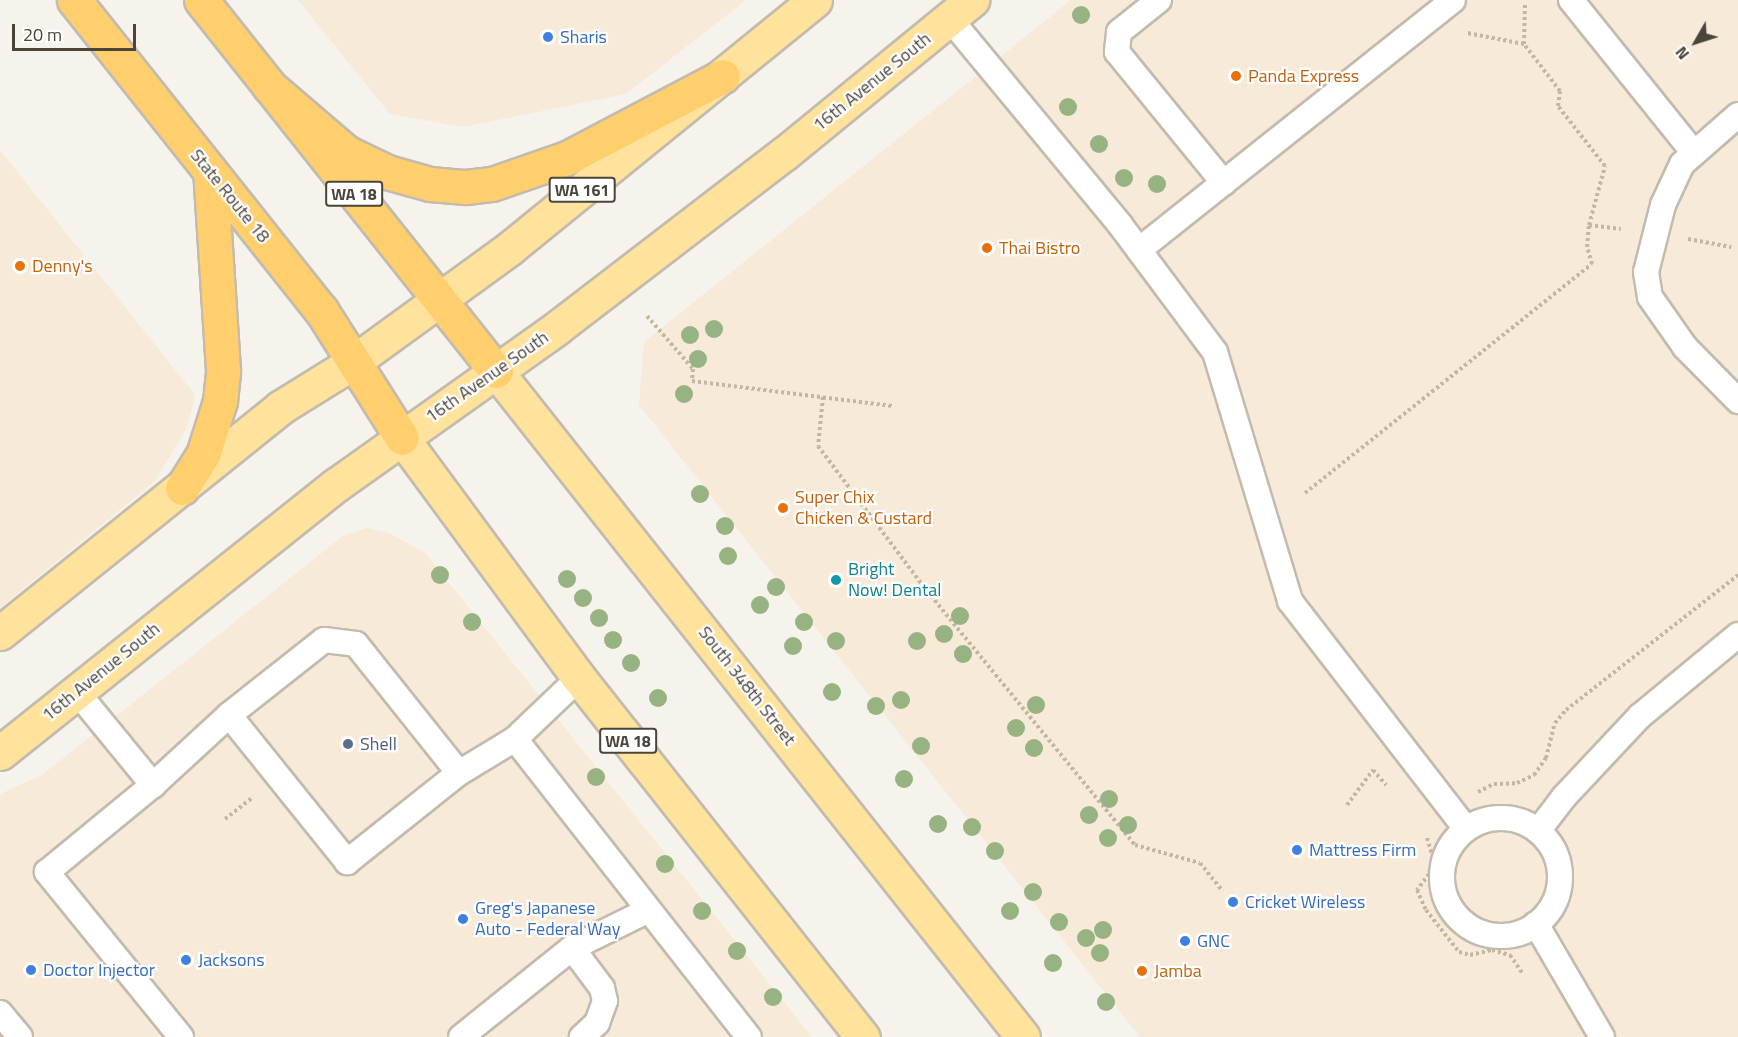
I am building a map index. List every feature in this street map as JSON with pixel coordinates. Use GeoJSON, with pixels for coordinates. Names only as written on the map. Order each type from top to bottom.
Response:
{"type":"FeatureCollection","features":[{"type":"Feature","properties":{"kind":"highway","name":"State Route 18"},"geometry":{"type":"LineString","coordinates":[[74,0],[321,310],[352,363],[402,438]]}},
{"type":"Feature","properties":{"kind":"highway","name":"WA 18"},"geometry":{"type":"LineString","coordinates":[[201,0],[440,302]]}},
{"type":"Feature","properties":{"kind":"highway"},"geometry":{"type":"LineString","coordinates":[[268,86],[346,152],[387,172],[430,184],[466,186],[519,176],[567,158],[723,76]]}},
{"type":"Feature","properties":{"kind":"highway"},"geometry":{"type":"LineString","coordinates":[[182,488],[203,455],[220,401],[222,370],[210,171]]}},
{"type":"Feature","properties":{"kind":"highway","name":"South 348th Street"},"geometry":{"type":"LineString","coordinates":[[440,302],[496,371]]}},
{"type":"Feature","properties":{"kind":"main road","name":"WA 161"},"geometry":{"type":"LineString","coordinates":[[352,363],[440,302],[815,0]]}},
{"type":"Feature","properties":{"kind":"main road","name":"16th Avenue South"},"geometry":{"type":"LineString","coordinates":[[0,753],[322,495],[496,371],[784,153],[961,9]]}},
{"type":"Feature","properties":{"kind":"main road"},"geometry":{"type":"LineString","coordinates":[[0,633],[281,407],[352,363]]}},
{"type":"Feature","properties":{"kind":"main road","name":"South 348th Street"},"geometry":{"type":"LineString","coordinates":[[496,371],[1023,1037]]}},
{"type":"Feature","properties":{"kind":"main road","name":"WA 18"},"geometry":{"type":"LineString","coordinates":[[402,438],[579,678],[863,1037]]}},
{"type":"Feature","properties":{"kind":"lane"},"geometry":{"type":"LineString","coordinates":[[1159,0],[1119,32],[1117,52],[1224,183]]}},
{"type":"Feature","properties":{"kind":"lane"},"geometry":{"type":"LineString","coordinates":[[1139,250],[1454,0]]}},
{"type":"Feature","properties":{"kind":"lane"},"geometry":{"type":"LineString","coordinates":[[1571,0],[1694,153]]}},
{"type":"Feature","properties":{"kind":"lane"},"geometry":{"type":"LineString","coordinates":[[961,9],[1215,352],[1290,601],[1460,820]]}},
{"type":"Feature","properties":{"kind":"lane"},"geometry":{"type":"LineString","coordinates":[[1738,116],[1682,164],[1663,205],[1646,272],[1650,297],[1684,347],[1738,401]]}},
{"type":"Feature","properties":{"kind":"lane"},"geometry":{"type":"LineString","coordinates":[[1538,831],[1564,797],[1640,716],[1738,635]]}},
{"type":"Feature","properties":{"kind":"lane"},"geometry":{"type":"LineString","coordinates":[[181,1037],[47,872],[153,785],[230,715],[324,640],[356,644],[459,773]]}},
{"type":"Feature","properties":{"kind":"lane"},"geometry":{"type":"LineString","coordinates":[[230,715],[347,862],[459,773],[515,739],[579,678]]}},
{"type":"Feature","properties":{"kind":"lane"},"geometry":{"type":"LineString","coordinates":[[76,691],[153,785]]}},
{"type":"Feature","properties":{"kind":"lane"},"geometry":{"type":"LineString","coordinates":[[515,739],[647,911],[749,1037]]}},
{"type":"Feature","properties":{"kind":"lane"},"geometry":{"type":"LineString","coordinates":[[1502,818],[1521,821],[1538,831],[1557,860],[1560,878],[1549,912],[1536,924],[1510,934],[1483,933],[1453,912],[1442,876],[1444,858],[1460,820],[1502,818]]}},
{"type":"Feature","properties":{"kind":"lane"},"geometry":{"type":"LineString","coordinates":[[461,1037],[573,948],[647,911]]}},
{"type":"Feature","properties":{"kind":"lane"},"geometry":{"type":"LineString","coordinates":[[1536,924],[1602,1037]]}},
{"type":"Feature","properties":{"kind":"lane"},"geometry":{"type":"LineString","coordinates":[[573,948],[602,988],[605,1001],[597,1023],[582,1037]]}},
{"type":"Feature","properties":{"kind":"lane"},"geometry":{"type":"LineString","coordinates":[[0,1012],[20,1037]]}},
{"type":"Feature","properties":{"kind":"path"},"geometry":{"type":"LineString","coordinates":[[1305,493],[1592,264],[1587,247],[1589,225],[1605,166],[1558,106],[1560,91],[1524,44],[1525,2]]}},
{"type":"Feature","properties":{"kind":"path"},"geometry":{"type":"LineString","coordinates":[[1461,32],[1524,44]]}},
{"type":"Feature","properties":{"kind":"path"},"geometry":{"type":"LineString","coordinates":[[647,316],[693,369],[692,381],[892,406]]}},
{"type":"Feature","properties":{"kind":"path"},"geometry":{"type":"LineString","coordinates":[[823,398],[819,446],[927,591],[1135,845],[1200,863],[1223,891]]}},
{"type":"Feature","properties":{"kind":"path"},"geometry":{"type":"LineString","coordinates":[[1528,982],[1510,955],[1492,950],[1470,955],[1459,952],[1420,902],[1417,890],[1428,874],[1433,858],[1425,834],[1460,820],[1482,789],[1517,783],[1534,775],[1546,758],[1555,723],[1566,710],[1738,575]]}},
{"type":"Feature","properties":{"kind":"path"},"geometry":{"type":"LineString","coordinates":[[1347,805],[1373,770],[1388,788]]}},
{"type":"Feature","properties":{"kind":"path"},"geometry":{"type":"LineString","coordinates":[[225,819],[256,795]]}},
{"type":"Feature","properties":{"kind":"shaded area"},"geometry":{"type":"Polygon","coordinates":[[[298,0],[746,0],[626,94],[463,127],[390,114],[298,0]]]}},
{"type":"Feature","properties":{"kind":"shaded area"},"geometry":{"type":"Polygon","coordinates":[[[1071,0],[1738,0],[1738,1037],[1140,1037],[639,405],[644,342],[1071,0]]]}},
{"type":"Feature","properties":{"kind":"shaded area"},"geometry":{"type":"Polygon","coordinates":[[[0,150],[195,395],[187,428],[154,482],[0,608],[0,150]]]}},
{"type":"Feature","properties":{"kind":"shaded area"},"geometry":{"type":"Polygon","coordinates":[[[366,528],[389,533],[425,553],[812,1037],[0,1037],[0,794],[42,775],[343,536],[366,528]]]}},
{"type":"Feature","properties":{"kind":"place","name":"Sharis"},"geometry":{"type":"Point","coordinates":[548,37]}},
{"type":"Feature","properties":{"kind":"place","name":"Panda Express"},"geometry":{"type":"Point","coordinates":[1236,76]}},
{"type":"Feature","properties":{"kind":"place","name":"Thai Bistro"},"geometry":{"type":"Point","coordinates":[987,248]}},
{"type":"Feature","properties":{"kind":"place","name":"Denny's"},"geometry":{"type":"Point","coordinates":[20,266]}},
{"type":"Feature","properties":{"kind":"place","name":"Super Chix Chicken & Custard"},"geometry":{"type":"Point","coordinates":[783,508]}},
{"type":"Feature","properties":{"kind":"place","name":"Bright Now! Dental"},"geometry":{"type":"Point","coordinates":[836,580]}},
{"type":"Feature","properties":{"kind":"place","name":"Shell"},"geometry":{"type":"Point","coordinates":[348,744]}},
{"type":"Feature","properties":{"kind":"place","name":"Mattress Firm"},"geometry":{"type":"Point","coordinates":[1297,850]}},
{"type":"Feature","properties":{"kind":"place","name":"Cricket Wireless"},"geometry":{"type":"Point","coordinates":[1233,902]}},
{"type":"Feature","properties":{"kind":"place","name":"Greg's Japanese Auto - Federal Way"},"geometry":{"type":"Point","coordinates":[463,919]}},
{"type":"Feature","properties":{"kind":"place","name":"GNC"},"geometry":{"type":"Point","coordinates":[1185,941]}},
{"type":"Feature","properties":{"kind":"place","name":"Jacksons"},"geometry":{"type":"Point","coordinates":[186,960]}},
{"type":"Feature","properties":{"kind":"place","name":"Doctor Injector"},"geometry":{"type":"Point","coordinates":[31,970]}},
{"type":"Feature","properties":{"kind":"place","name":"Jamba"},"geometry":{"type":"Point","coordinates":[1142,971]}}]}
